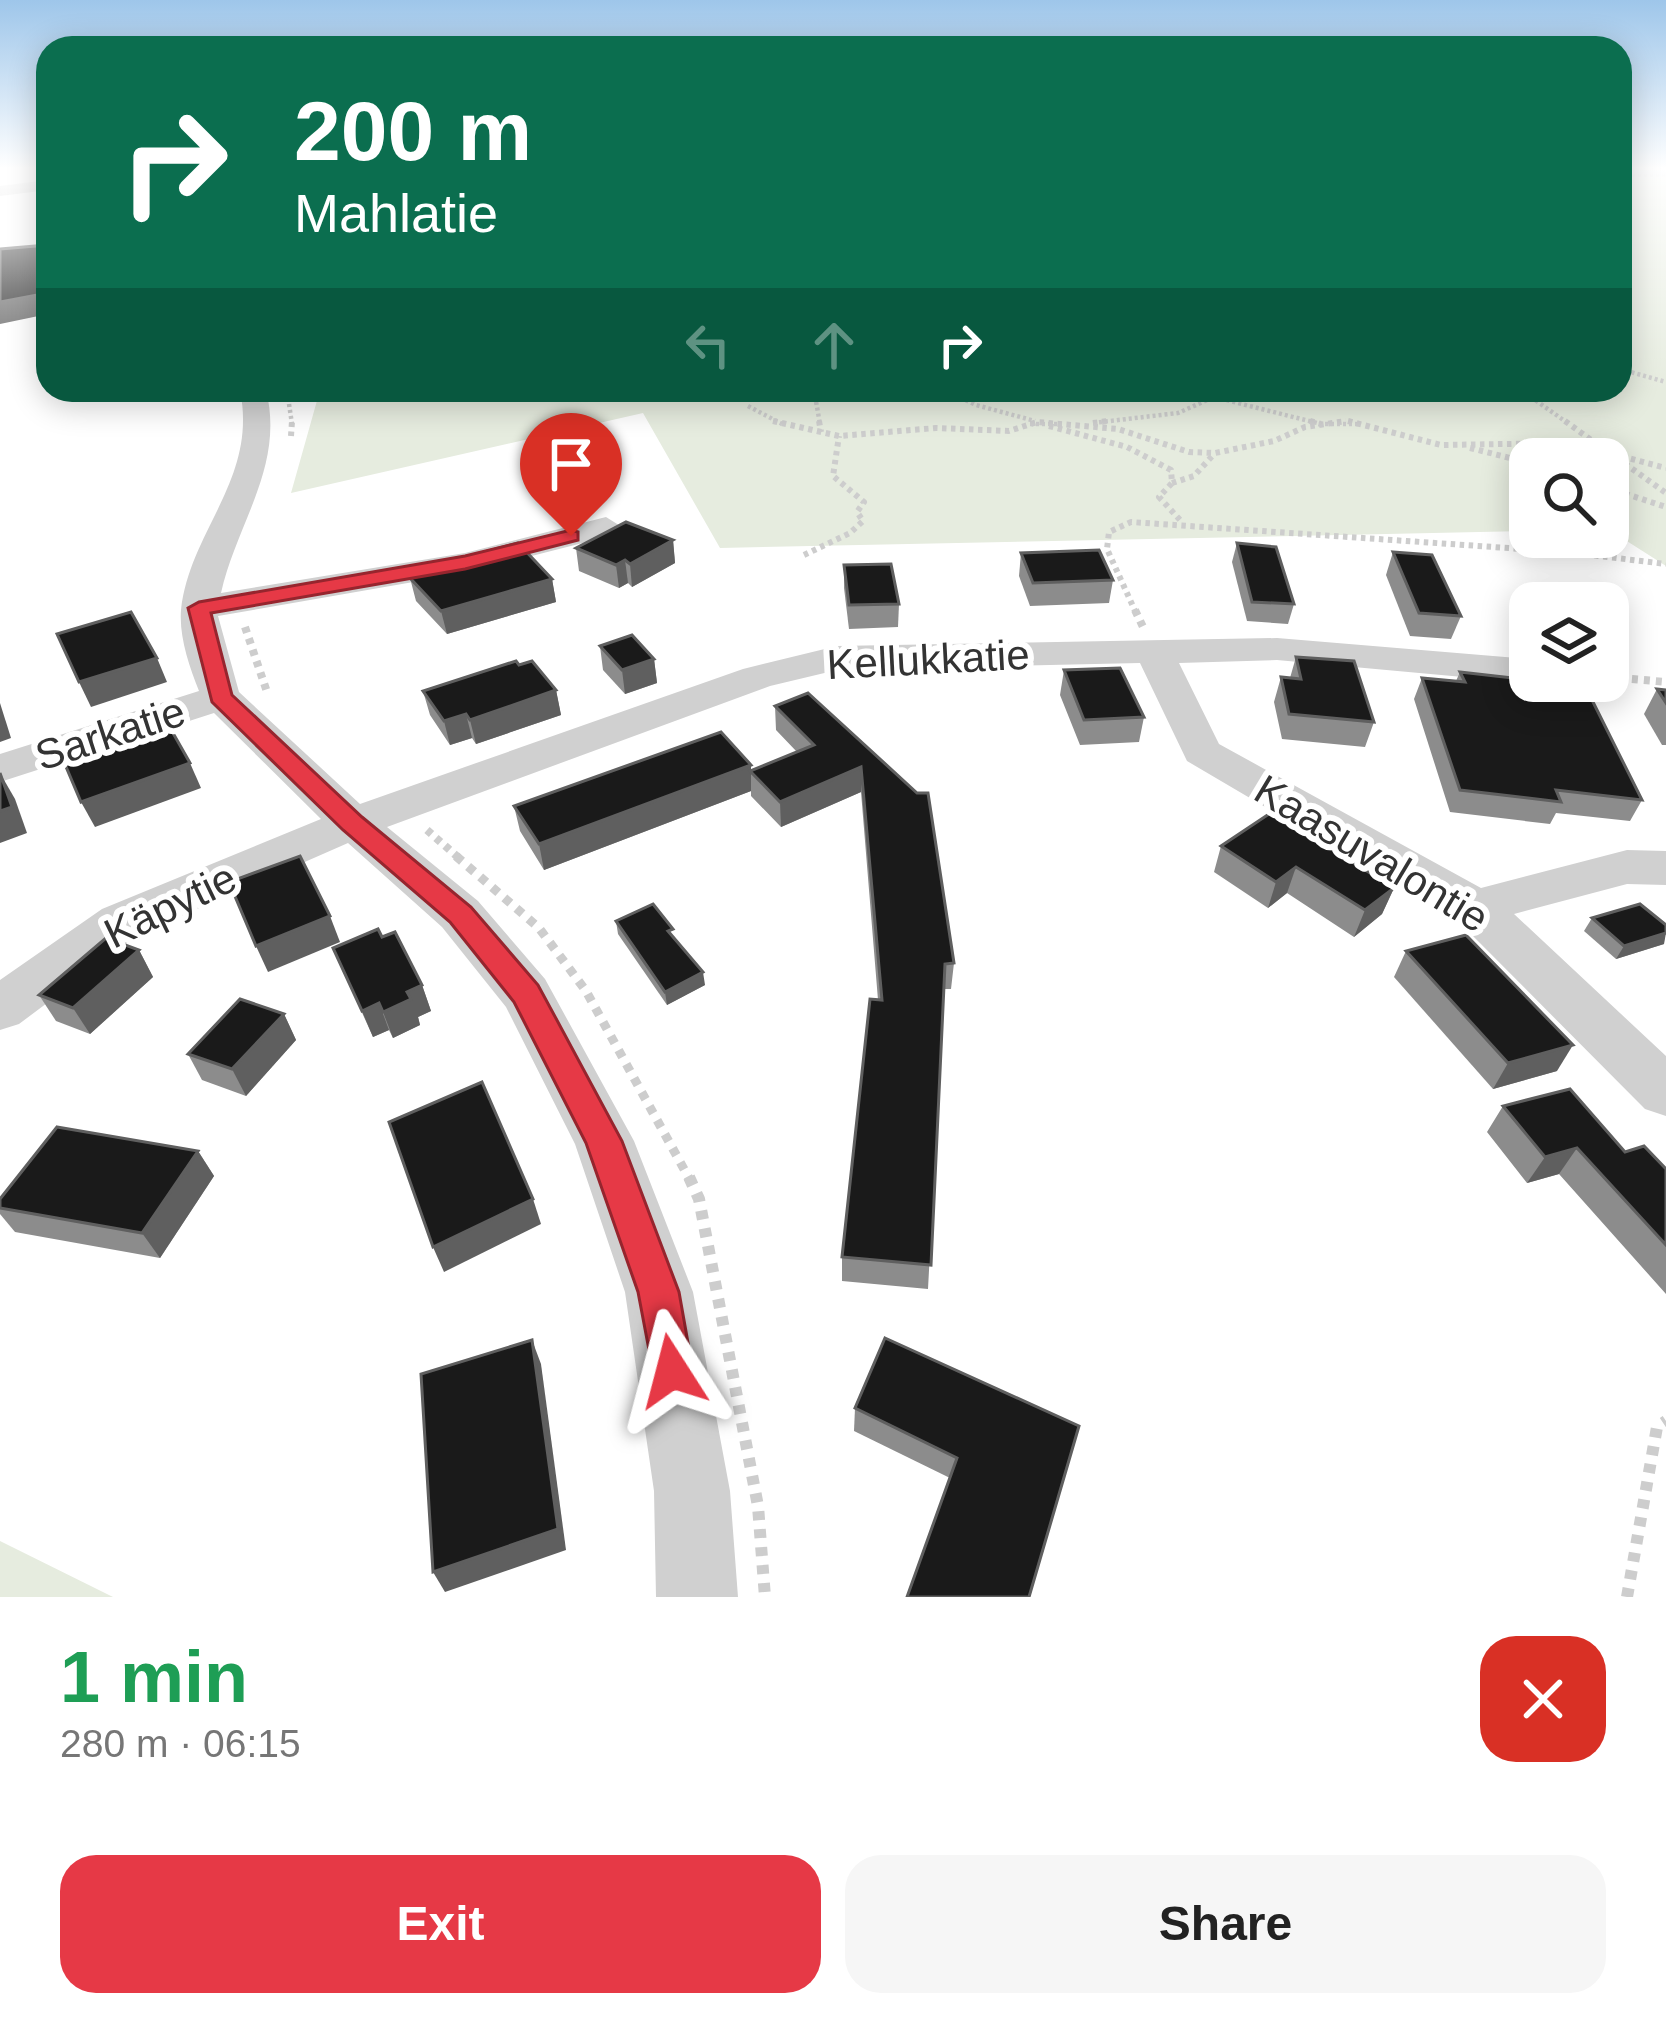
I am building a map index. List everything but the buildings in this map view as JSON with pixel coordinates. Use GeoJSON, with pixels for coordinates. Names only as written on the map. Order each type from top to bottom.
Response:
{"type":"FeatureCollection","features":[{"type":"Feature","properties":{"kind":"street"},"geometry":{"type":"LineString","coordinates":[[258,402],[263,416],[256,448],[199,608],[221,697],[352,824],[460,914],[526,994],[604,1141],[658,1292],[692,1491],[697,1597]]}},
{"type":"Feature","properties":{"kind":"street"},"geometry":{"type":"LineString","coordinates":[[199,608],[465,562],[606,527]]}},
{"type":"Feature","properties":{"kind":"street","name":"Kellukkatie"},"geometry":{"type":"LineString","coordinates":[[352,824],[757,677],[837,658],[1277,650],[1509,669]]}},
{"type":"Feature","properties":{"kind":"street","name":"Kaasuvalontie"},"geometry":{"type":"LineString","coordinates":[[1154,651],[1202,752],[1475,907],[1666,1092]]}},
{"type":"Feature","properties":{"kind":"street","name":"Sarkatie"},"geometry":{"type":"LineString","coordinates":[[0,769],[221,697]]}},
{"type":"Feature","properties":{"kind":"street","name":"Käpytie"},"geometry":{"type":"LineString","coordinates":[[0,1010],[120,922],[352,824]]}},
{"type":"Feature","properties":{"kind":"street"},"geometry":{"type":"LineString","coordinates":[[1475,907],[1627,867],[1666,868]]}},
{"type":"Feature","properties":{"kind":"path"},"geometry":{"type":"LineString","coordinates":[[1632,372],[1666,382]]}},
{"type":"Feature","properties":{"kind":"path"},"geometry":{"type":"LineString","coordinates":[[816,402],[821,432]]}},
{"type":"Feature","properties":{"kind":"path"},"geometry":{"type":"LineString","coordinates":[[970,402],[1127,444],[1171,470],[1172,483]]}},
{"type":"Feature","properties":{"kind":"path"},"geometry":{"type":"LineString","coordinates":[[748,406],[776,423],[839,436],[936,428],[1009,431],[1037,422],[1089,424],[1178,413],[1203,402]]}},
{"type":"Feature","properties":{"kind":"path"},"geometry":{"type":"LineString","coordinates":[[1234,402],[1323,424],[1371,424],[1509,458]]}},
{"type":"Feature","properties":{"kind":"path"},"geometry":{"type":"LineString","coordinates":[[1538,402],[1589,438]]}},
{"type":"Feature","properties":{"kind":"path"},"geometry":{"type":"LineString","coordinates":[[1089,424],[1189,452],[1215,453],[1274,441],[1323,424]]}},
{"type":"Feature","properties":{"kind":"path"},"geometry":{"type":"LineString","coordinates":[[804,555],[809,548],[853,535],[863,521],[856,512],[863,502],[860,496],[833,476],[839,436]]}},
{"type":"Feature","properties":{"kind":"path"},"geometry":{"type":"LineString","coordinates":[[1457,445],[1509,442]]}},
{"type":"Feature","properties":{"kind":"path"},"geometry":{"type":"LineString","coordinates":[[1182,522],[1159,497],[1172,483],[1194,476],[1215,453]]}},
{"type":"Feature","properties":{"kind":"path"},"geometry":{"type":"LineString","coordinates":[[1629,457],[1666,468]]}},
{"type":"Feature","properties":{"kind":"path"},"geometry":{"type":"LineString","coordinates":[[1629,467],[1666,493]]}},
{"type":"Feature","properties":{"kind":"path"},"geometry":{"type":"LineString","coordinates":[[1629,495],[1666,507]]}},
{"type":"Feature","properties":{"kind":"path"},"geometry":{"type":"LineString","coordinates":[[1154,651],[1107,549],[1108,532],[1131,522],[1566,551],[1666,564]]}},
{"type":"Feature","properties":{"kind":"path"},"geometry":{"type":"LineString","coordinates":[[1629,679],[1666,682]]}},
{"type":"Feature","properties":{"kind":"path"},"geometry":{"type":"LineString","coordinates":[[1627,1597],[1657,1427],[1666,1421]]}},
{"type":"Feature","properties":{"kind":"shaded area"},"geometry":{"type":"Polygon","coordinates":[[[1632,243],[1666,243],[1666,566],[1629,542],[1629,438],[1509,438],[1509,531],[720,548],[643,413],[291,493],[317,402],[1632,402],[1632,243]]]}},
{"type":"Feature","properties":{"kind":"shaded area"},"geometry":{"type":"Polygon","coordinates":[[[0,1541],[113,1597],[0,1597],[0,1541]]]}},
{"type":"Feature","properties":{"kind":"route"},"geometry":{"type":"LineString","coordinates":[[571,536],[465,562],[199,608],[221,697],[352,824],[460,914],[526,994],[604,1141],[658,1292],[672,1371]]}}]}
